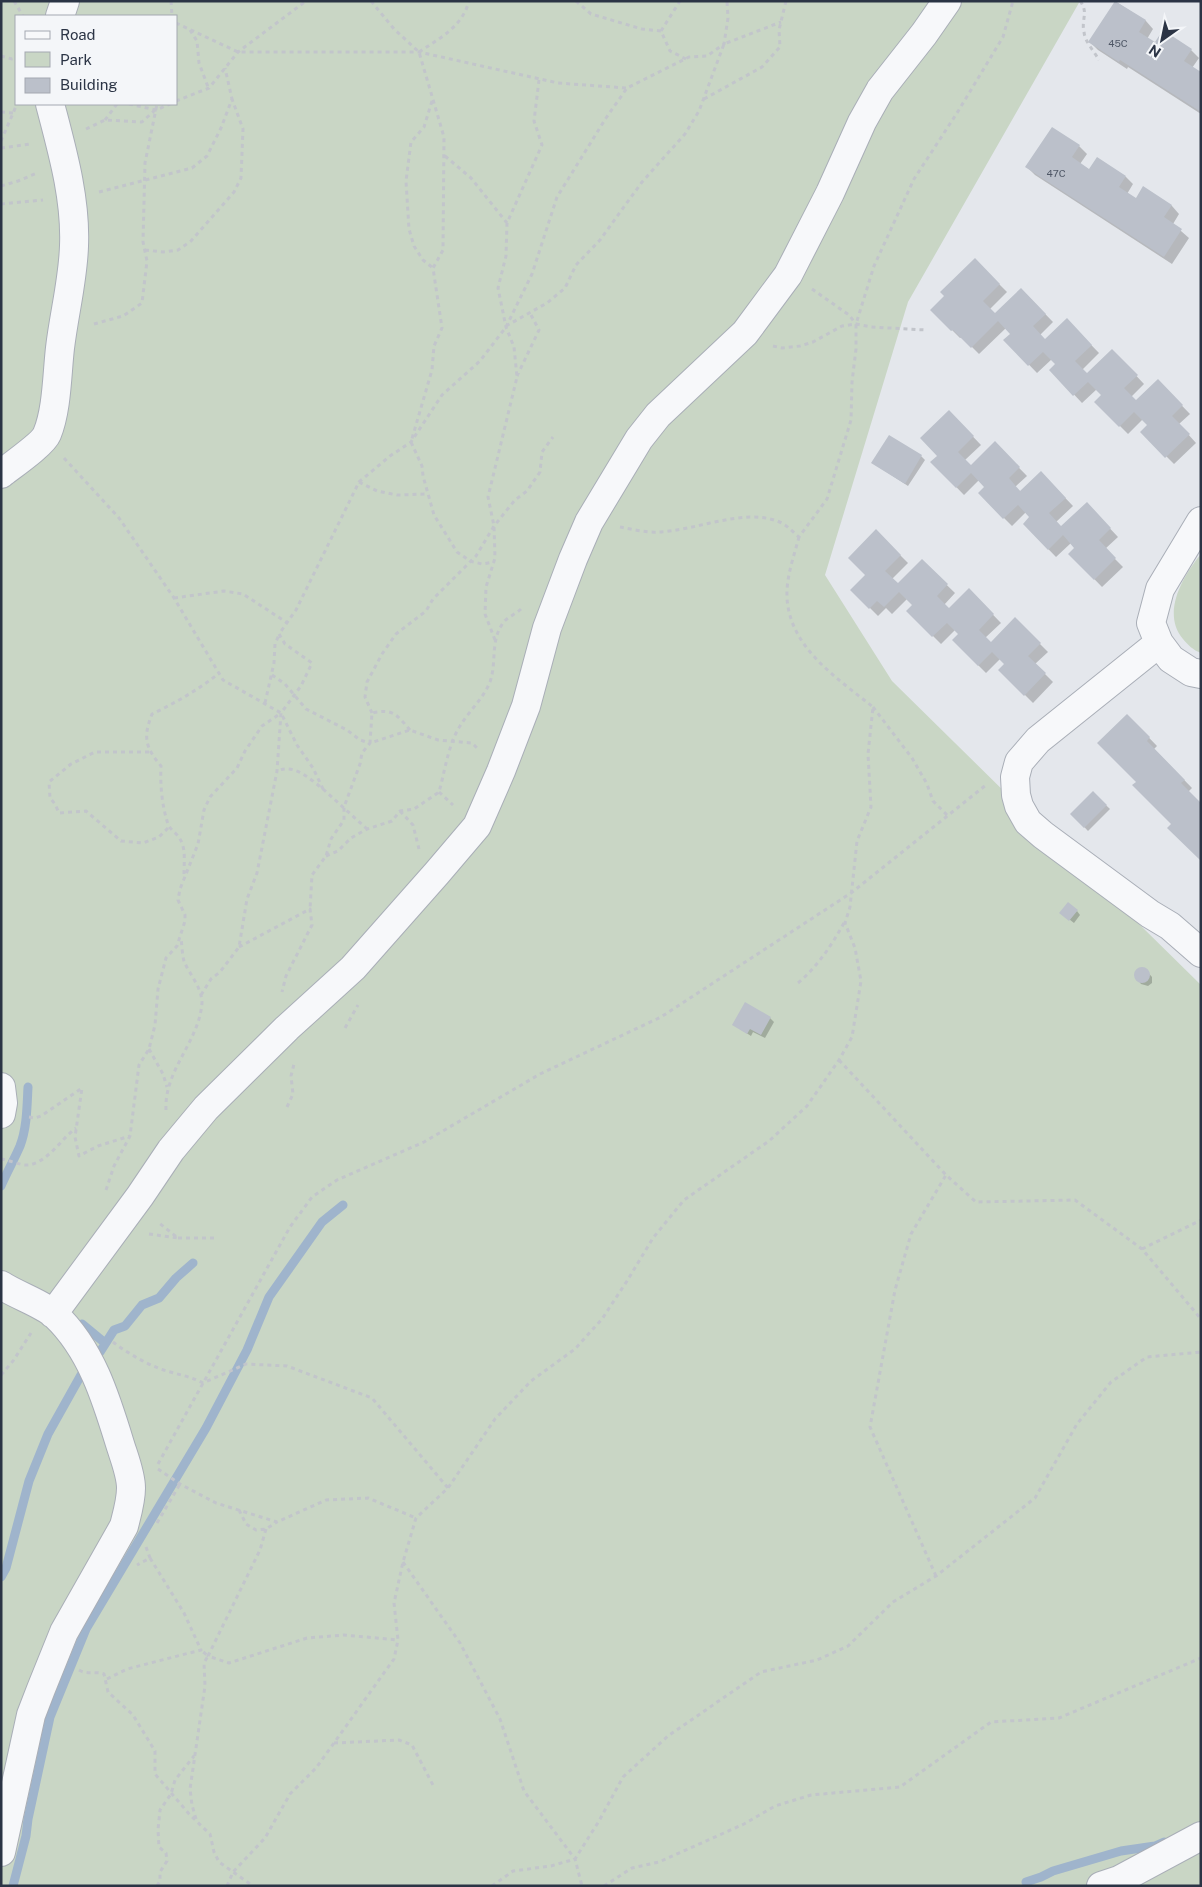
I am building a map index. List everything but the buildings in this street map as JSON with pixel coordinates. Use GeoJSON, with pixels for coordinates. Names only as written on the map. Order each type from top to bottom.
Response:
{"type":"FeatureCollection","features":[{"type":"Feature","properties":{"kind":"street"},"geometry":{"type":"LineString","coordinates":[[60,15],[66,1]]}},
{"type":"Feature","properties":{"kind":"street"},"geometry":{"type":"LineString","coordinates":[[53,1314],[171,1150],[194,1122],[287,1028],[353,968],[477,826],[526,706],[547,628],[589,522],[639,439],[658,415],[745,333],[788,275],[830,193],[862,122],[880,90],[947,1]]}},
{"type":"Feature","properties":{"kind":"street"},"geometry":{"type":"LineString","coordinates":[[1,474],[47,436],[53,411],[60,345],[71,277],[74,246],[71,201],[50,105]]}},
{"type":"Feature","properties":{"kind":"street"},"geometry":{"type":"LineString","coordinates":[[1201,522],[1160,589],[1151,623],[1159,644],[1171,659],[1191,672],[1201,674]]}},
{"type":"Feature","properties":{"kind":"street"},"geometry":{"type":"LineString","coordinates":[[1159,644],[1038,740],[1019,762],[1015,777],[1016,795],[1019,806],[1028,822],[1043,835],[1170,926],[1201,953]]}},
{"type":"Feature","properties":{"kind":"street"},"geometry":{"type":"LineString","coordinates":[[1,1087],[3,1103],[14,1115]]}},
{"type":"Feature","properties":{"kind":"street"},"geometry":{"type":"LineString","coordinates":[[1,1285],[53,1314],[72,1334],[96,1376],[110,1411],[126,1461],[131,1487],[124,1526],[64,1632],[31,1716],[1,1852]]}},
{"type":"Feature","properties":{"kind":"street"},"geometry":{"type":"LineString","coordinates":[[1101,1886],[1119,1880],[1201,1836]]}},
{"type":"Feature","properties":{"kind":"path"},"geometry":{"type":"LineString","coordinates":[[14,1],[22,15]]}},
{"type":"Feature","properties":{"kind":"path"},"geometry":{"type":"LineString","coordinates":[[171,1],[172,15]]}},
{"type":"Feature","properties":{"kind":"path"},"geometry":{"type":"LineString","coordinates":[[178,100],[209,88],[238,52],[306,1]]}},
{"type":"Feature","properties":{"kind":"path"},"geometry":{"type":"LineString","coordinates":[[371,1],[394,29],[419,52],[444,138],[443,250],[433,268],[442,328],[434,346],[432,370],[411,442],[422,466],[434,515],[457,552],[470,561],[482,564],[494,562]]}},
{"type":"Feature","properties":{"kind":"path"},"geometry":{"type":"LineString","coordinates":[[419,52],[457,25],[470,1]]}},
{"type":"Feature","properties":{"kind":"path"},"geometry":{"type":"LineString","coordinates":[[576,1],[591,14],[642,29],[661,31]]}},
{"type":"Feature","properties":{"kind":"path"},"geometry":{"type":"LineString","coordinates":[[661,31],[680,1]]}},
{"type":"Feature","properties":{"kind":"path"},"geometry":{"type":"LineString","coordinates":[[506,327],[547,303],[566,288],[576,265],[600,240],[648,175],[686,134],[700,111],[724,44],[728,18],[726,1]]}},
{"type":"Feature","properties":{"kind":"path"},"geometry":{"type":"LineString","coordinates":[[703,100],[762,67],[780,47],[781,22],[786,1]]}},
{"type":"Feature","properties":{"kind":"path"},"geometry":{"type":"LineString","coordinates":[[947,815],[934,801],[927,784],[912,758],[873,707],[815,659],[802,644],[790,615],[787,597],[789,576],[799,537],[827,499],[851,420],[856,324],[874,266],[914,179],[957,113],[1002,37],[1012,1]]}},
{"type":"Feature","properties":{"kind":"path"},"geometry":{"type":"LineString","coordinates":[[1080,1],[1086,15],[1083,30],[1099,60]]}},
{"type":"Feature","properties":{"kind":"path"},"geometry":{"type":"LineString","coordinates":[[264,703],[272,675],[275,644],[279,634],[296,610],[359,482],[390,456],[411,442],[442,395],[480,362],[506,327],[532,274],[557,197],[627,88],[686,59],[707,56],[724,44],[781,22]]}},
{"type":"Feature","properties":{"kind":"path"},"geometry":{"type":"LineString","coordinates":[[178,24],[238,52],[419,52],[540,80],[627,88]]}},
{"type":"Feature","properties":{"kind":"path"},"geometry":{"type":"LineString","coordinates":[[190,30],[196,41],[199,63],[209,88]]}},
{"type":"Feature","properties":{"kind":"path"},"geometry":{"type":"LineString","coordinates":[[661,31],[670,51],[686,59]]}},
{"type":"Feature","properties":{"kind":"path"},"geometry":{"type":"LineString","coordinates":[[1,56],[15,58]]}},
{"type":"Feature","properties":{"kind":"path"},"geometry":{"type":"LineString","coordinates":[[145,250],[163,252],[178,250],[191,242],[234,192],[241,178],[243,129],[232,99],[225,68]]}},
{"type":"Feature","properties":{"kind":"path"},"geometry":{"type":"LineString","coordinates":[[517,377],[514,347],[506,327],[498,288],[506,256],[507,222],[542,145],[534,120],[540,80]]}},
{"type":"Feature","properties":{"kind":"path"},"geometry":{"type":"LineString","coordinates":[[1,204],[49,199],[71,201],[96,192],[192,168],[207,156],[221,128],[232,99]]}},
{"type":"Feature","properties":{"kind":"path"},"geometry":{"type":"LineString","coordinates":[[433,100],[424,127],[412,142],[406,180],[409,229],[414,246],[422,260],[433,268]]}},
{"type":"Feature","properties":{"kind":"path"},"geometry":{"type":"LineString","coordinates":[[1,141],[17,105]]}},
{"type":"Feature","properties":{"kind":"path"},"geometry":{"type":"LineString","coordinates":[[105,120],[116,105]]}},
{"type":"Feature","properties":{"kind":"path"},"geometry":{"type":"LineString","coordinates":[[134,105],[156,110],[168,105]]}},
{"type":"Feature","properties":{"kind":"path"},"geometry":{"type":"LineString","coordinates":[[60,345],[98,322],[123,316],[142,303],[147,261],[143,242],[145,163],[157,105]]}},
{"type":"Feature","properties":{"kind":"path"},"geometry":{"type":"LineString","coordinates":[[1,112],[13,113]]}},
{"type":"Feature","properties":{"kind":"path"},"geometry":{"type":"LineString","coordinates":[[444,155],[471,178],[507,222]]}},
{"type":"Feature","properties":{"kind":"path"},"geometry":{"type":"LineString","coordinates":[[788,275],[826,297],[849,314],[856,324]]}},
{"type":"Feature","properties":{"kind":"path"},"geometry":{"type":"LineString","coordinates":[[326,856],[338,851],[352,838],[367,829],[392,821],[400,811],[414,809],[439,792],[452,741],[482,698],[490,680],[495,656],[495,640],[486,614],[486,587],[495,558],[494,526],[488,497],[517,377],[539,330],[530,313]]}},
{"type":"Feature","properties":{"kind":"path"},"geometry":{"type":"LineString","coordinates":[[745,333],[782,348],[813,342],[842,326],[856,324],[871,327],[926,330]]}},
{"type":"Feature","properties":{"kind":"path"},"geometry":{"type":"LineString","coordinates":[[47,436],[67,462],[119,518],[174,598],[223,680],[281,712],[297,745],[313,768],[323,789]]}},
{"type":"Feature","properties":{"kind":"path"},"geometry":{"type":"LineString","coordinates":[[370,743],[372,713],[365,697],[367,682],[382,654],[396,634],[426,611],[433,599],[476,556],[494,526],[515,500],[527,491],[540,472],[542,452],[553,437]]}},
{"type":"Feature","properties":{"kind":"path"},"geometry":{"type":"LineString","coordinates":[[359,482],[376,491],[398,494],[428,494]]}},
{"type":"Feature","properties":{"kind":"path"},"geometry":{"type":"LineString","coordinates":[[589,522],[658,532],[698,527],[735,517],[759,517],[778,521],[799,537]]}},
{"type":"Feature","properties":{"kind":"path"},"geometry":{"type":"LineString","coordinates":[[174,598],[224,591],[243,594],[286,622]]}},
{"type":"Feature","properties":{"kind":"path"},"geometry":{"type":"LineString","coordinates":[[495,640],[504,622],[537,598],[560,594]]}},
{"type":"Feature","properties":{"kind":"path"},"geometry":{"type":"LineString","coordinates":[[116,1229],[104,1217],[102,1206],[114,1166],[130,1136],[140,1065],[150,1049],[155,1025],[158,989],[166,958],[177,946],[185,922],[185,914],[178,900],[184,875],[198,844],[204,810],[210,797],[237,768],[245,751],[262,726],[281,712],[301,686],[312,663],[285,644],[279,634]]}},
{"type":"Feature","properties":{"kind":"path"},"geometry":{"type":"LineString","coordinates":[[184,875],[182,843],[180,838],[169,827],[160,787],[161,766],[149,752],[146,729],[152,714],[196,690],[218,674]]}},
{"type":"Feature","properties":{"kind":"path"},"geometry":{"type":"LineString","coordinates":[[272,675],[295,694],[306,709],[347,730],[360,740],[370,743]]}},
{"type":"Feature","properties":{"kind":"path"},"geometry":{"type":"LineString","coordinates":[[798,983],[815,968],[828,951],[845,923],[850,908],[858,841],[871,807],[868,754],[873,707]]}},
{"type":"Feature","properties":{"kind":"path"},"geometry":{"type":"LineString","coordinates":[[372,713],[384,710],[396,714],[410,730],[438,740],[472,743],[482,753],[504,762]]}},
{"type":"Feature","properties":{"kind":"path"},"geometry":{"type":"LineString","coordinates":[[239,947],[247,899],[257,873],[277,771],[281,712]]}},
{"type":"Feature","properties":{"kind":"path"},"geometry":{"type":"LineString","coordinates":[[287,1028],[277,1009],[286,976],[312,925],[310,909],[312,875],[326,856],[331,839],[344,820],[344,807],[360,764],[362,753],[370,743],[410,730]]}},
{"type":"Feature","properties":{"kind":"path"},"geometry":{"type":"LineString","coordinates":[[149,752],[95,752],[71,764],[50,782],[50,798],[59,813],[86,810],[121,841],[143,843],[159,837],[169,827]]}},
{"type":"Feature","properties":{"kind":"path"},"geometry":{"type":"LineString","coordinates":[[131,1487],[156,1467],[290,1227],[312,1197],[337,1180],[424,1142],[540,1074],[660,1017],[851,893],[947,815],[1019,762]]}},
{"type":"Feature","properties":{"kind":"path"},"geometry":{"type":"LineString","coordinates":[[277,771],[284,768],[293,769],[323,789],[367,829]]}},
{"type":"Feature","properties":{"kind":"path"},"geometry":{"type":"LineString","coordinates":[[400,811],[413,825],[420,853],[428,865],[437,873]]}},
{"type":"Feature","properties":{"kind":"path"},"geometry":{"type":"LineString","coordinates":[[201,995],[211,979],[220,972],[239,947],[310,909]]}},
{"type":"Feature","properties":{"kind":"path"},"geometry":{"type":"LineString","coordinates":[[226,1886],[234,1872],[264,1838],[290,1794],[316,1768],[394,1659],[398,1640],[394,1603],[403,1562],[416,1518],[448,1488],[495,1419],[531,1381],[574,1349],[602,1319],[628,1281],[653,1238],[684,1200],[775,1135],[807,1106],[839,1060],[852,1037],[861,981],[855,948],[845,923]]}},
{"type":"Feature","properties":{"kind":"path"},"geometry":{"type":"LineString","coordinates":[[150,1049],[163,1074],[167,1088],[194,1034],[202,1002],[201,995],[185,962],[181,935]]}},
{"type":"Feature","properties":{"kind":"path"},"geometry":{"type":"LineString","coordinates":[[839,1060],[946,1175],[976,1202],[1075,1200],[1142,1249],[1201,1319]]}},
{"type":"Feature","properties":{"kind":"path"},"geometry":{"type":"LineString","coordinates":[[14,1115],[35,1118],[41,1116],[82,1088],[75,1137],[79,1156],[98,1146],[130,1136]]}},
{"type":"Feature","properties":{"kind":"path"},"geometry":{"type":"LineString","coordinates":[[1,1159],[28,1165],[38,1161],[53,1151],[67,1134],[76,1128]]}},
{"type":"Feature","properties":{"kind":"path"},"geometry":{"type":"LineString","coordinates":[[936,1576],[870,1427],[895,1290],[911,1234],[946,1175]]}},
{"type":"Feature","properties":{"kind":"path"},"geometry":{"type":"LineString","coordinates":[[1142,1249],[1201,1220]]}},
{"type":"Feature","properties":{"kind":"path"},"geometry":{"type":"LineString","coordinates":[[178,1238],[214,1238]]}},
{"type":"Feature","properties":{"kind":"path"},"geometry":{"type":"LineString","coordinates":[[1,1375],[14,1361],[32,1331],[53,1314]]}},
{"type":"Feature","properties":{"kind":"path"},"geometry":{"type":"LineString","coordinates":[[121,1348],[158,1368],[190,1376],[202,1383]]}},
{"type":"Feature","properties":{"kind":"path"},"geometry":{"type":"LineString","coordinates":[[492,1886],[512,1871],[551,1866],[575,1859],[599,1821],[623,1777],[668,1736],[761,1672],[817,1660],[848,1646],[893,1602],[936,1576],[1035,1498],[1077,1424],[1111,1382],[1147,1356],[1201,1352]]}},
{"type":"Feature","properties":{"kind":"path"},"geometry":{"type":"LineString","coordinates":[[202,1383],[246,1364],[288,1366],[372,1398],[448,1488]]}},
{"type":"Feature","properties":{"kind":"path"},"geometry":{"type":"LineString","coordinates":[[156,1467],[180,1484],[216,1503],[277,1522]]}},
{"type":"Feature","properties":{"kind":"path"},"geometry":{"type":"LineString","coordinates":[[156,1525],[180,1484]]}},
{"type":"Feature","properties":{"kind":"path"},"geometry":{"type":"LineString","coordinates":[[238,1509],[246,1524],[256,1530],[266,1529],[277,1522],[326,1500],[368,1498],[416,1518]]}},
{"type":"Feature","properties":{"kind":"path"},"geometry":{"type":"LineString","coordinates":[[196,1820],[190,1789],[205,1686],[204,1663],[260,1550],[266,1529]]}},
{"type":"Feature","properties":{"kind":"path"},"geometry":{"type":"LineString","coordinates":[[148,1539],[146,1548],[150,1558],[184,1612],[201,1650],[208,1656],[230,1664],[307,1638],[344,1635],[398,1640]]}},
{"type":"Feature","properties":{"kind":"path"},"geometry":{"type":"LineString","coordinates":[[132,1568],[150,1558]]}},
{"type":"Feature","properties":{"kind":"path"},"geometry":{"type":"LineString","coordinates":[[403,1562],[460,1643],[500,1719],[524,1791],[575,1859],[582,1886]]}},
{"type":"Feature","properties":{"kind":"path"},"geometry":{"type":"LineString","coordinates":[[107,1679],[127,1669],[201,1650]]}},
{"type":"Feature","properties":{"kind":"path"},"geometry":{"type":"LineString","coordinates":[[54,1656],[84,1673],[97,1671],[104,1674],[107,1679],[108,1692],[133,1716],[155,1750],[155,1774],[171,1794],[210,1834],[214,1852],[219,1862],[253,1886]]}},
{"type":"Feature","properties":{"kind":"path"},"geometry":{"type":"LineString","coordinates":[[604,1886],[632,1868],[659,1862],[744,1824],[775,1806],[811,1795],[900,1787],[991,1722],[1059,1718],[1201,1658]]}},
{"type":"Feature","properties":{"kind":"path"},"geometry":{"type":"LineString","coordinates":[[334,1743],[399,1740],[412,1745],[434,1787]]}},
{"type":"Feature","properties":{"kind":"path"},"geometry":{"type":"LineString","coordinates":[[157,1886],[160,1881],[160,1872],[167,1861],[166,1853],[160,1847],[158,1830],[160,1810],[171,1794],[175,1780],[194,1756]]}},
{"type":"Feature","properties":{"kind":"green space"},"geometry":{"type":"Polygon","coordinates":[[[1,1],[1080,1],[908,302],[825,575],[892,681],[1201,985],[1201,1886],[1,1886],[1,1]]]}},
{"type":"Feature","properties":{"kind":"green space"},"geometry":{"type":"Polygon","coordinates":[[[1201,554],[1201,653],[1183,639],[1177,629],[1174,618],[1174,606],[1187,573],[1201,554]]]}},
{"type":"Feature","properties":{"kind":"waterway"},"geometry":{"type":"LineString","coordinates":[[1,1186],[18,1151],[24,1132],[28,1087]]}},
{"type":"Feature","properties":{"kind":"waterway"},"geometry":{"type":"LineString","coordinates":[[13,1886],[26,1836],[50,1717],[86,1629],[206,1428],[247,1350],[269,1297],[322,1222],[343,1205]]}},
{"type":"Feature","properties":{"kind":"waterway"},"geometry":{"type":"LineString","coordinates":[[100,1352],[114,1330],[125,1326],[142,1305],[159,1298],[176,1278],[193,1263]]}},
{"type":"Feature","properties":{"kind":"waterway"},"geometry":{"type":"LineString","coordinates":[[82,1324],[105,1343]]}},
{"type":"Feature","properties":{"kind":"waterway"},"geometry":{"type":"LineString","coordinates":[[1,1577],[6,1568],[29,1481],[48,1434],[81,1375]]}},
{"type":"Feature","properties":{"kind":"waterway"},"geometry":{"type":"LineString","coordinates":[[1026,1882],[1053,1871],[1121,1851],[1155,1846],[1164,1842]]}}]}
